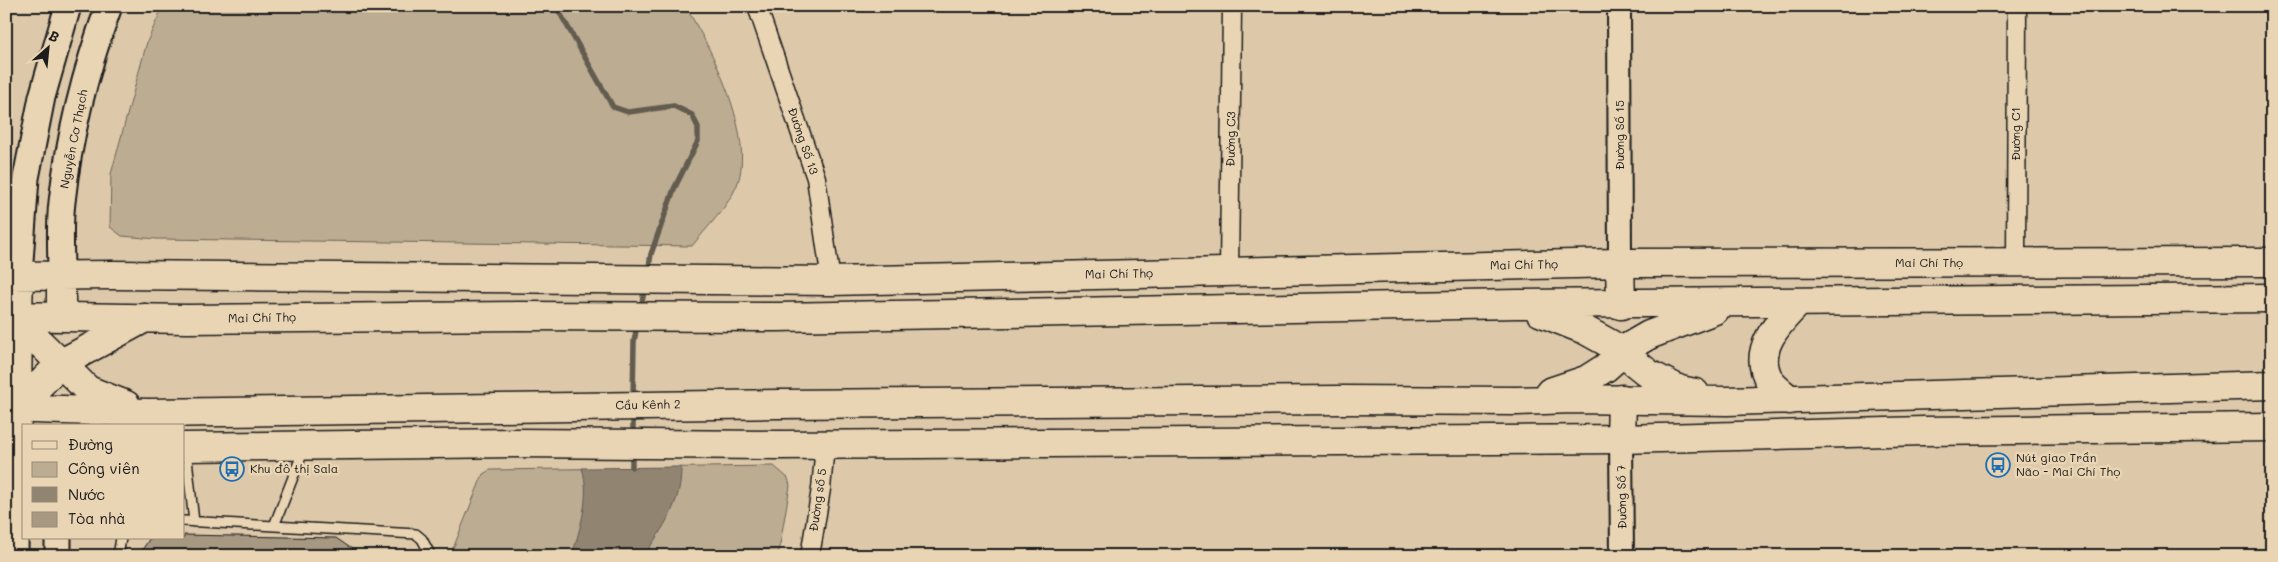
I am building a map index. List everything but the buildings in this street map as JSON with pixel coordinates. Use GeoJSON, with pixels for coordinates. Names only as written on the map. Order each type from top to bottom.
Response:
{"type":"FeatureCollection","features":[{"type":"Feature","properties":{"kind":"main road"},"geometry":{"type":"LineString","coordinates":[[13,555],[15,394],[19,347],[12,316],[13,276],[26,178],[42,97],[68,6]]}},
{"type":"Feature","properties":{"kind":"main road","name":"Nguyễn Cơ Thạch"},"geometry":{"type":"LineString","coordinates":[[61,275],[62,203],[76,118],[96,40],[108,6]]}},
{"type":"Feature","properties":{"kind":"main road","name":"Mai Chí Thọ"},"geometry":{"type":"LineString","coordinates":[[61,275],[831,281],[1620,263],[2272,262]]}},
{"type":"Feature","properties":{"kind":"main road"},"geometry":{"type":"LineString","coordinates":[[1620,263],[1621,439]]}},
{"type":"Feature","properties":{"kind":"main road"},"geometry":{"type":"LineString","coordinates":[[13,276],[61,275],[59,418]]}},
{"type":"Feature","properties":{"kind":"main road"},"geometry":{"type":"LineString","coordinates":[[1517,304],[1798,304],[1998,299],[2272,298]]}},
{"type":"Feature","properties":{"kind":"main road"},"geometry":{"type":"LineString","coordinates":[[1517,401],[1586,380],[1649,335],[1735,303]]}},
{"type":"Feature","properties":{"kind":"main road"},"geometry":{"type":"LineString","coordinates":[[1517,304],[1586,330],[1622,353],[1639,368],[1674,387],[1727,401]]}},
{"type":"Feature","properties":{"kind":"main road","name":"Mai Chí Thọ"},"geometry":{"type":"LineString","coordinates":[[12,316],[146,318],[777,317],[1517,304]]}},
{"type":"Feature","properties":{"kind":"main road"},"geometry":{"type":"LineString","coordinates":[[1790,400],[1770,382],[1764,366],[1764,359],[1766,344],[1778,324],[1798,304]]}},
{"type":"Feature","properties":{"kind":"main road"},"geometry":{"type":"LineString","coordinates":[[19,347],[61,316]]}},
{"type":"Feature","properties":{"kind":"main road"},"geometry":{"type":"LineString","coordinates":[[15,394],[60,364],[146,318]]}},
{"type":"Feature","properties":{"kind":"main road"},"geometry":{"type":"LineString","coordinates":[[19,347],[60,364],[88,390],[148,413]]}},
{"type":"Feature","properties":{"kind":"main road"},"geometry":{"type":"LineString","coordinates":[[1517,401],[1622,399],[1790,400],[2272,385]]}},
{"type":"Feature","properties":{"kind":"main road"},"geometry":{"type":"LineString","coordinates":[[15,394],[59,418],[148,413]]}},
{"type":"Feature","properties":{"kind":"main road","name":"Cầu Kênh 2"},"geometry":{"type":"LineString","coordinates":[[148,413],[516,406],[1343,400],[1517,401]]}},
{"type":"Feature","properties":{"kind":"main road"},"geometry":{"type":"LineString","coordinates":[[185,447],[516,443],[825,445],[1621,439],[1924,430],[2272,427]]}},
{"type":"Feature","properties":{"kind":"main road"},"geometry":{"type":"LineString","coordinates":[[58,540],[58,556]]}},
{"type":"Feature","properties":{"kind":"street","name":"Đường Số 13"},"geometry":{"type":"LineString","coordinates":[[757,6],[816,178],[831,281]]}},
{"type":"Feature","properties":{"kind":"street","name":"Đường C3"},"geometry":{"type":"LineString","coordinates":[[1229,272],[1232,6]]}},
{"type":"Feature","properties":{"kind":"street","name":"Đường Số 15"},"geometry":{"type":"LineString","coordinates":[[1619,6],[1620,263]]}},
{"type":"Feature","properties":{"kind":"street","name":"Đường C1"},"geometry":{"type":"LineString","coordinates":[[2016,262],[2017,6]]}},
{"type":"Feature","properties":{"kind":"street","name":"Đường Số 7"},"geometry":{"type":"LineString","coordinates":[[1621,439],[1622,556]]}},
{"type":"Feature","properties":{"kind":"street","name":"Đường số 5"},"geometry":{"type":"LineString","coordinates":[[810,556],[821,489],[825,445]]}},
{"type":"Feature","properties":{"kind":"lane"},"geometry":{"type":"LineString","coordinates":[[274,526],[305,446]]}},
{"type":"Feature","properties":{"kind":"lane"},"geometry":{"type":"LineString","coordinates":[[185,447],[194,522]]}},
{"type":"Feature","properties":{"kind":"lane"},"geometry":{"type":"LineString","coordinates":[[185,522],[416,534],[422,539],[431,556]]}},
{"type":"Feature","properties":{"kind":"lane"},"geometry":{"type":"LineString","coordinates":[[118,556],[121,540]]}},
{"type":"Feature","properties":{"kind":"green space"},"geometry":{"type":"Polygon","coordinates":[[[163,6],[685,6],[707,44],[718,68],[736,118],[741,142],[741,165],[737,185],[723,209],[692,246],[156,239],[122,236],[110,227],[111,174],[147,42],[163,6]]]}},
{"type":"Feature","properties":{"kind":"green space"},"geometry":{"type":"Polygon","coordinates":[[[774,466],[788,478],[790,486],[778,556],[450,556],[483,474],[490,470],[774,466]]]}},
{"type":"Feature","properties":{"kind":"water"},"geometry":{"type":"Polygon","coordinates":[[[681,467],[675,503],[664,525],[644,556],[572,556],[585,501],[582,468],[681,467]]]}},
{"type":"Feature","properties":{"kind":"waterway"},"geometry":{"type":"LineString","coordinates":[[556,6],[613,107],[628,112],[674,106],[692,115],[698,127],[698,141],[674,189],[651,254],[648,272]]}},
{"type":"Feature","properties":{"kind":"waterway"},"geometry":{"type":"LineString","coordinates":[[641,308],[645,286]]}},
{"type":"Feature","properties":{"kind":"waterway"},"geometry":{"type":"LineString","coordinates":[[633,400],[634,342],[637,325]]}},
{"type":"Feature","properties":{"kind":"waterway"},"geometry":{"type":"LineString","coordinates":[[633,414],[633,438]]}},
{"type":"Feature","properties":{"kind":"waterway"},"geometry":{"type":"LineString","coordinates":[[632,452],[632,467]]}},
{"type":"Feature","properties":{"kind":"place","name":"Nút giao Trần Não - Mai Chí Thọ"},"geometry":{"type":"Point","coordinates":[1998,465]}},
{"type":"Feature","properties":{"kind":"place","name":"Khu đô thị Sala"},"geometry":{"type":"Point","coordinates":[232,469]}}]}
